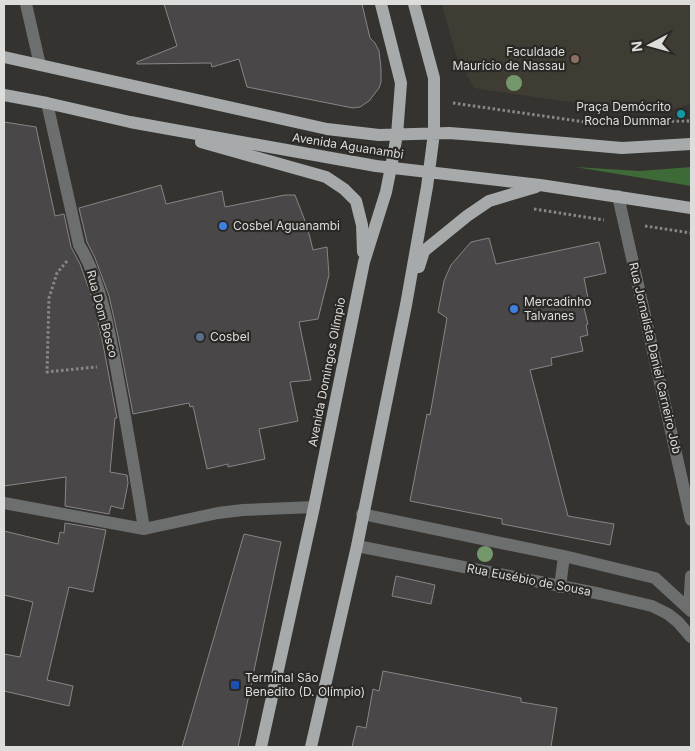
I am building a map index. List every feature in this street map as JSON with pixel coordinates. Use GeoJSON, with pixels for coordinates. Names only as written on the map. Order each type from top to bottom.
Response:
{"type":"FeatureCollection","features":[{"type":"Feature","properties":{"kind":"main road","name":"Avenida Domingos Olímpio"},"geometry":{"type":"LineString","coordinates":[[261,747],[314,507],[364,262],[386,192],[397,135],[401,83],[381,4]]}},
{"type":"Feature","properties":{"kind":"main road"},"geometry":{"type":"LineString","coordinates":[[311,747],[357,546],[406,305],[429,172],[434,134],[434,78],[414,4]]}},
{"type":"Feature","properties":{"kind":"main road","name":"Avenida Aguanambi"},"geometry":{"type":"LineString","coordinates":[[4,57],[327,130],[379,135],[475,135],[622,148],[691,144]]}},
{"type":"Feature","properties":{"kind":"main road","name":"Avenida Aguanambi"},"geometry":{"type":"LineString","coordinates":[[4,95],[130,122],[376,166],[540,185],[691,208]]}},
{"type":"Feature","properties":{"kind":"main road"},"geometry":{"type":"LineString","coordinates":[[130,122],[326,177],[344,189],[356,201],[362,225],[364,262]]}},
{"type":"Feature","properties":{"kind":"main road"},"geometry":{"type":"LineString","coordinates":[[406,305],[424,251],[456,224],[489,201],[540,185]]}},
{"type":"Feature","properties":{"kind":"street"},"geometry":{"type":"LineString","coordinates":[[26,4],[40,65]]}},
{"type":"Feature","properties":{"kind":"street","name":"Rua Dom Bosco"},"geometry":{"type":"LineString","coordinates":[[47,103],[79,245],[87,258],[100,297],[115,365],[144,529]]}},
{"type":"Feature","properties":{"kind":"street","name":"Rua Jornalista Daniel Carneiro Job"},"geometry":{"type":"LineString","coordinates":[[618,196],[691,520]]}},
{"type":"Feature","properties":{"kind":"street"},"geometry":{"type":"LineString","coordinates":[[4,503],[144,529],[218,513],[314,507]]}},
{"type":"Feature","properties":{"kind":"street"},"geometry":{"type":"LineString","coordinates":[[362,514],[564,556],[656,578],[690,610]]}},
{"type":"Feature","properties":{"kind":"street","name":"Rua Eusébio de Sousa"},"geometry":{"type":"LineString","coordinates":[[357,546],[652,606],[668,614],[691,636]]}},
{"type":"Feature","properties":{"kind":"street"},"geometry":{"type":"LineString","coordinates":[[560,587],[564,556]]}},
{"type":"Feature","properties":{"kind":"street"},"geometry":{"type":"LineString","coordinates":[[690,610],[691,576]]}},
{"type":"Feature","properties":{"kind":"path"},"geometry":{"type":"LineString","coordinates":[[481,106],[585,122],[691,122]]}},
{"type":"Feature","properties":{"kind":"path"},"geometry":{"type":"LineString","coordinates":[[531,208],[600,220]]}},
{"type":"Feature","properties":{"kind":"path"},"geometry":{"type":"LineString","coordinates":[[648,226],[691,233]]}},
{"type":"Feature","properties":{"kind":"path"},"geometry":{"type":"LineString","coordinates":[[79,245],[57,273],[48,298],[47,372],[115,365]]}},
{"type":"Feature","properties":{"kind":"shaded area","name":"Faculdade Maurício de Nassau"},"geometry":{"type":"Polygon","coordinates":[[[442,4],[691,4],[691,104],[671,110],[648,109],[561,101],[474,88],[455,52],[442,4]]]}},
{"type":"Feature","properties":{"kind":"green space"},"geometry":{"type":"Polygon","coordinates":[[[575,167],[640,171],[691,167],[691,186],[575,167]]]}},
{"type":"Feature","properties":{"kind":"building"},"geometry":{"type":"Polygon","coordinates":[[[164,4],[362,4],[370,38],[379,51],[381,82],[379,88],[369,101],[360,107],[353,108],[247,87],[239,59],[212,67],[211,63],[137,64],[137,62],[177,46],[164,4]]]}},
{"type":"Feature","properties":{"kind":"building"},"geometry":{"type":"Polygon","coordinates":[[[4,122],[36,127],[55,216],[64,214],[71,247],[80,264],[93,300],[117,418],[115,418],[110,472],[127,475],[128,483],[123,509],[111,506],[109,514],[65,506],[66,477],[4,486],[4,122]]]}},
{"type":"Feature","properties":{"kind":"building"},"geometry":{"type":"Polygon","coordinates":[[[161,185],[166,204],[222,191],[225,207],[285,195],[295,195],[307,226],[313,250],[327,247],[329,275],[318,319],[299,322],[311,380],[290,382],[298,421],[259,429],[265,459],[228,467],[228,464],[207,469],[193,406],[190,407],[189,403],[133,414],[109,296],[87,242],[79,208],[161,185]]]}},
{"type":"Feature","properties":{"kind":"building"},"geometry":{"type":"Polygon","coordinates":[[[489,238],[496,264],[599,242],[606,273],[584,278],[589,303],[583,304],[588,324],[586,325],[588,335],[580,337],[583,351],[551,358],[552,365],[530,370],[568,516],[614,524],[610,545],[502,524],[502,519],[410,501],[427,414],[430,415],[447,318],[438,312],[444,281],[451,265],[471,242],[489,238]]]}},
{"type":"Feature","properties":{"kind":"building"},"geometry":{"type":"Polygon","coordinates":[[[65,523],[106,530],[93,592],[69,587],[47,680],[73,686],[69,706],[4,691],[4,654],[20,657],[33,602],[4,595],[4,531],[58,544],[60,532],[64,533],[65,523]]]}},
{"type":"Feature","properties":{"kind":"building","name":"Terminal São Benedito (D. Olímpio)"},"geometry":{"type":"Polygon","coordinates":[[[244,534],[281,542],[238,747],[182,747],[244,534]]]}},
{"type":"Feature","properties":{"kind":"building"},"geometry":{"type":"Polygon","coordinates":[[[396,576],[435,585],[431,604],[392,596],[396,576]]]}},
{"type":"Feature","properties":{"kind":"building"},"geometry":{"type":"Polygon","coordinates":[[[383,671],[521,698],[521,702],[557,708],[551,747],[352,747],[357,726],[366,728],[373,689],[379,691],[383,671]]]}},
{"type":"Feature","properties":{"kind":"place","name":"Faculdade Maurício de Nassau"},"geometry":{"type":"Point","coordinates":[575,59]}},
{"type":"Feature","properties":{"kind":"place","name":"Praça Demócrito Rocha Dummar"},"geometry":{"type":"Point","coordinates":[681,114]}},
{"type":"Feature","properties":{"kind":"place","name":"Cosbel Aguanambi"},"geometry":{"type":"Point","coordinates":[223,226]}},
{"type":"Feature","properties":{"kind":"place","name":"Mercadinho Talvanes"},"geometry":{"type":"Point","coordinates":[514,309]}},
{"type":"Feature","properties":{"kind":"place","name":"Cosbel"},"geometry":{"type":"Point","coordinates":[200,337]}},
{"type":"Feature","properties":{"kind":"place","name":"Terminal São Benedito (D. Olímpio)"},"geometry":{"type":"Point","coordinates":[235,685]}}]}
